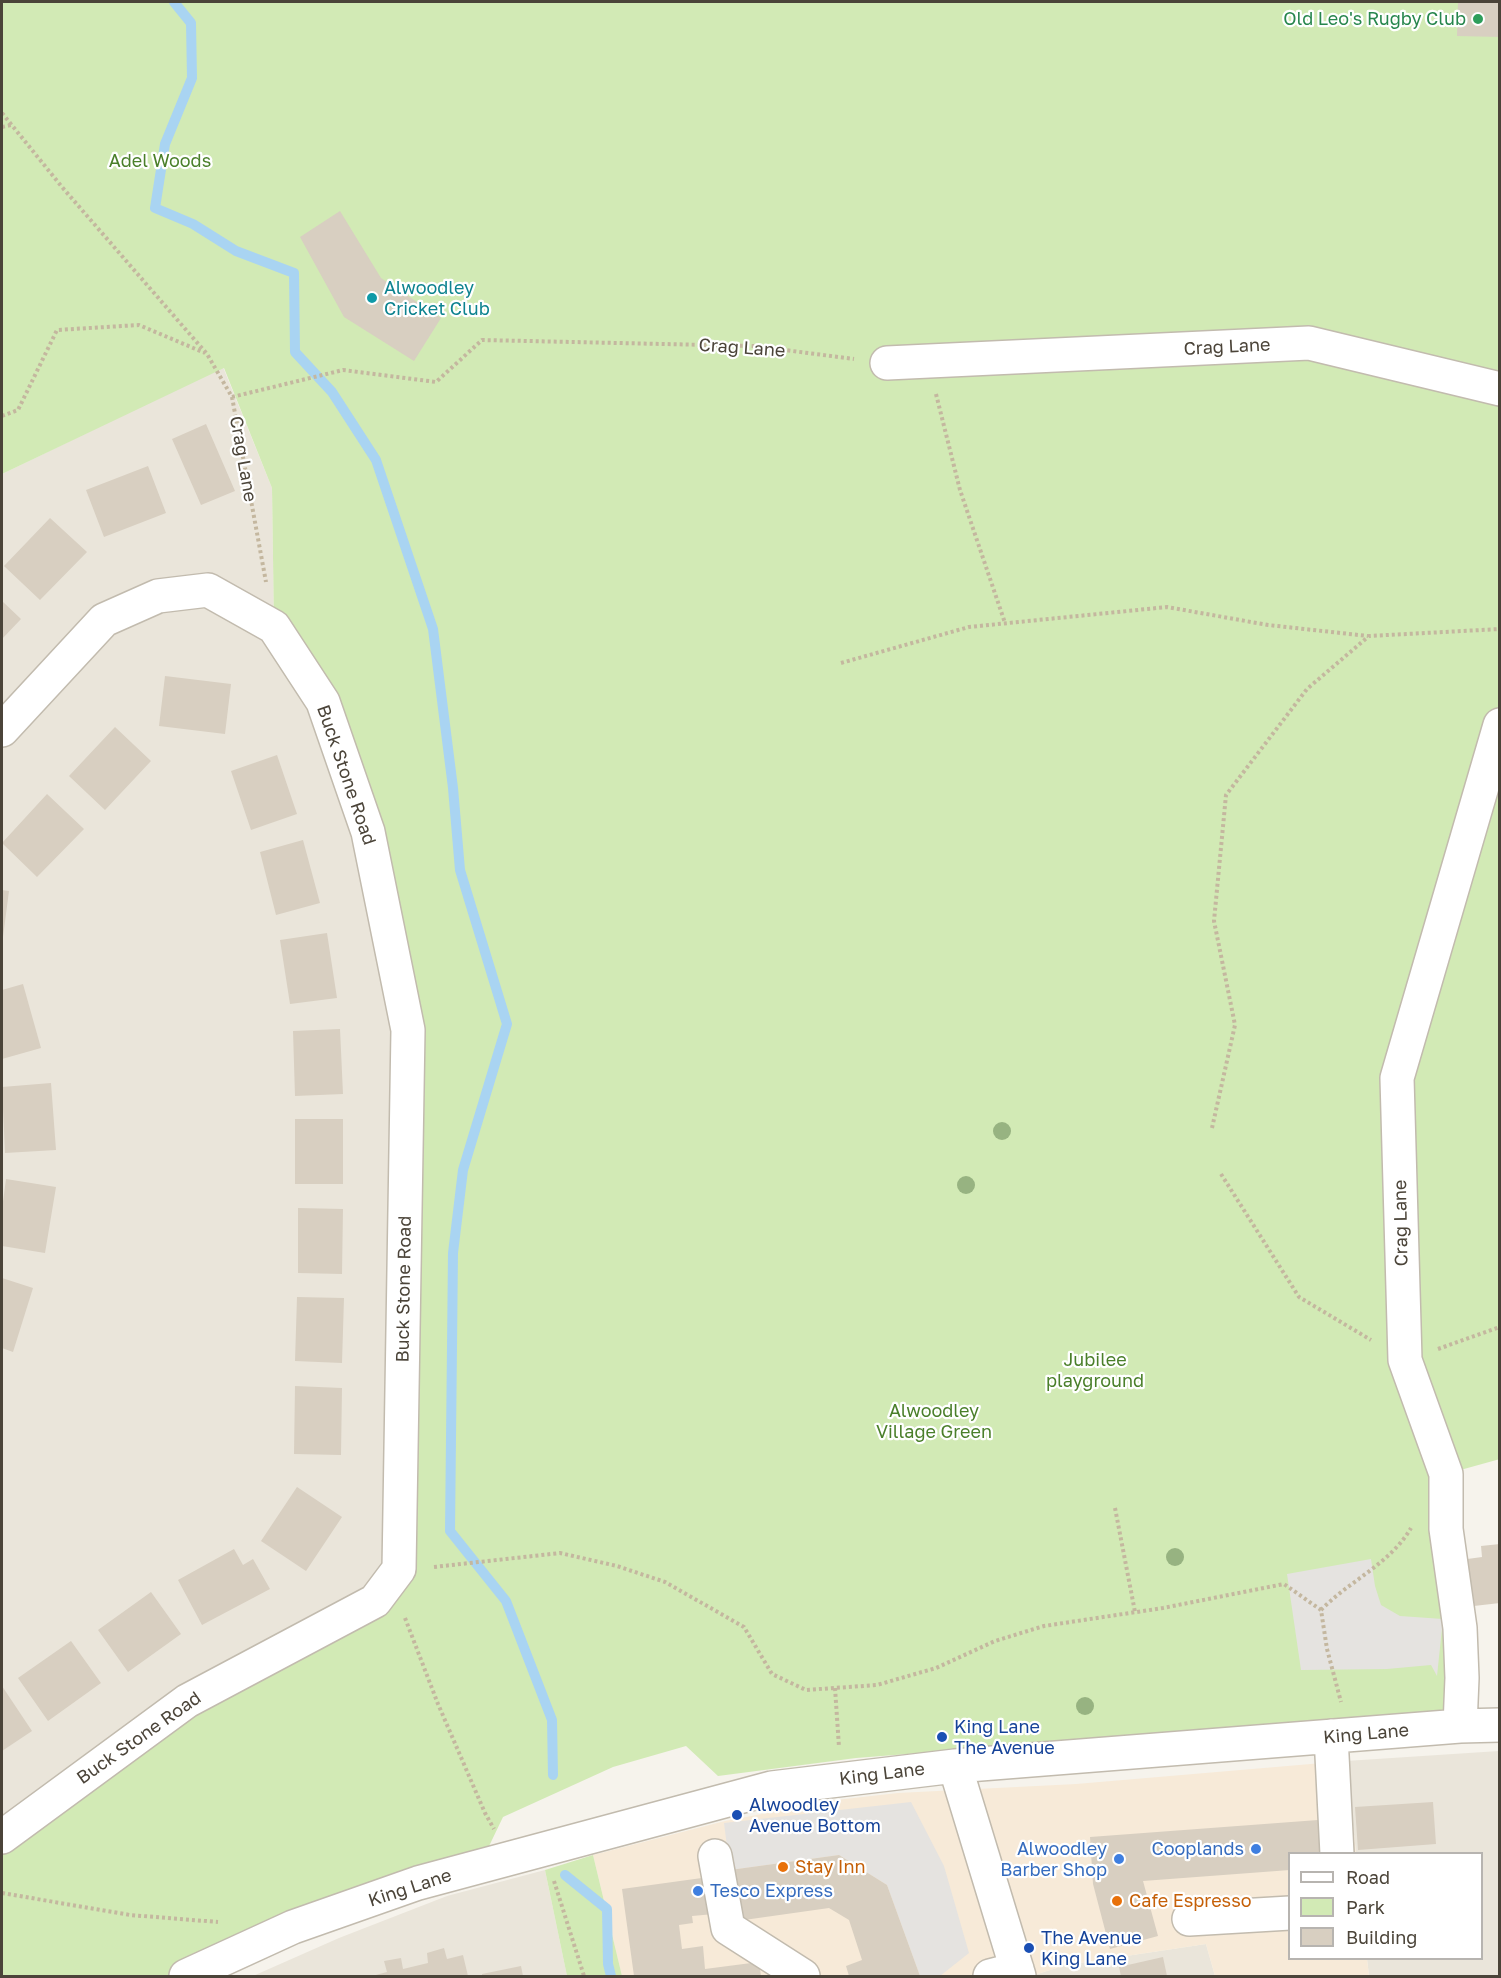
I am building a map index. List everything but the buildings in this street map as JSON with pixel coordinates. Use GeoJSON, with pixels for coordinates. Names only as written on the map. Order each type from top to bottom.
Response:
{"type":"FeatureCollection","features":[{"type":"Feature","properties":{"kind":"street","name":"Crag Lane"},"geometry":{"type":"LineString","coordinates":[[887,363],[1309,343],[1500,389]]}},
{"type":"Feature","properties":{"kind":"street","name":"Buck Stone Road"},"geometry":{"type":"LineString","coordinates":[[2,730],[104,620],[158,596],[208,590],[274,627],[323,702],[368,832],[408,1030],[399,1569],[375,1601],[187,1701],[2,1837]]}},
{"type":"Feature","properties":{"kind":"street","name":"Crag Lane"},"geometry":{"type":"LineString","coordinates":[[1460,1726],[1462,1678],[1460,1628],[1446,1529],[1446,1474],[1404,1360],[1397,1078],[1500,725]]}},
{"type":"Feature","properties":{"kind":"street"},"geometry":{"type":"LineString","coordinates":[[1440,1644],[1452,1653],[1456,1667],[1460,1726]]}},
{"type":"Feature","properties":{"kind":"street","name":"King Lane"},"geometry":{"type":"LineString","coordinates":[[187,1976],[293,1927],[418,1883],[772,1788],[955,1766],[1460,1726],[1500,1725]]}},
{"type":"Feature","properties":{"kind":"street"},"geometry":{"type":"LineString","coordinates":[[1337,1852],[1344,1735]]}},
{"type":"Feature","properties":{"kind":"street"},"geometry":{"type":"LineString","coordinates":[[955,1766],[1009,1974]]}},
{"type":"Feature","properties":{"kind":"street"},"geometry":{"type":"LineString","coordinates":[[715,1856],[728,1928],[802,1977]]}},
{"type":"Feature","properties":{"kind":"street"},"geometry":{"type":"LineString","coordinates":[[1189,1918],[1288,1913]]}},
{"type":"Feature","properties":{"kind":"path"},"geometry":{"type":"LineString","coordinates":[[2,113],[62,187],[207,354],[232,397]]}},
{"type":"Feature","properties":{"kind":"path"},"geometry":{"type":"LineString","coordinates":[[2,127],[11,125]]}},
{"type":"Feature","properties":{"kind":"path"},"geometry":{"type":"LineString","coordinates":[[2,416],[18,410],[57,330],[139,325],[207,354]]}},
{"type":"Feature","properties":{"kind":"path","name":"Crag Lane"},"geometry":{"type":"LineString","coordinates":[[274,627],[232,397],[342,370],[436,382],[482,340],[754,346],[887,363]]}},
{"type":"Feature","properties":{"kind":"path"},"geometry":{"type":"LineString","coordinates":[[887,363],[938,395],[960,490],[1005,623]]}},
{"type":"Feature","properties":{"kind":"path"},"geometry":{"type":"LineString","coordinates":[[841,663],[969,627],[1167,607],[1268,625],[1369,636],[1500,629]]}},
{"type":"Feature","properties":{"kind":"path"},"geometry":{"type":"LineString","coordinates":[[1212,1128],[1235,1025],[1214,921],[1226,795],[1307,689],[1369,636]]}},
{"type":"Feature","properties":{"kind":"path"},"geometry":{"type":"LineString","coordinates":[[1221,1174],[1299,1297],[1404,1360],[1500,1327]]}},
{"type":"Feature","properties":{"kind":"path"},"geometry":{"type":"LineString","coordinates":[[1115,1508],[1135,1612]]}},
{"type":"Feature","properties":{"kind":"path"},"geometry":{"type":"LineString","coordinates":[[1321,1610],[1337,1594],[1361,1578],[1403,1541],[1415,1521]]}},
{"type":"Feature","properties":{"kind":"path"},"geometry":{"type":"LineString","coordinates":[[452,1566],[560,1553],[617,1566],[664,1582],[744,1627],[772,1674],[806,1690],[877,1684],[936,1668],[995,1641],[1044,1626],[1135,1612],[1284,1584],[1321,1610],[1327,1649],[1346,1717],[1344,1735]]}},
{"type":"Feature","properties":{"kind":"path"},"geometry":{"type":"LineString","coordinates":[[393,1577],[394,1590],[438,1704],[485,1813],[510,1858]]}},
{"type":"Feature","properties":{"kind":"path"},"geometry":{"type":"LineString","coordinates":[[835,1688],[840,1780]]}},
{"type":"Feature","properties":{"kind":"path"},"geometry":{"type":"LineString","coordinates":[[542,1850],[584,1977]]}},
{"type":"Feature","properties":{"kind":"path"},"geometry":{"type":"LineString","coordinates":[[2,1893],[130,1915],[219,1922]]}},
{"type":"Feature","properties":{"kind":"shaded area"},"geometry":{"type":"Polygon","coordinates":[[[223,367],[272,488],[274,627],[323,702],[408,1030],[399,1569],[2,1837],[2,474],[223,367]]]}},
{"type":"Feature","properties":{"kind":"shaded area"},"geometry":{"type":"Polygon","coordinates":[[[1371,1559],[1375,1586],[1381,1605],[1400,1616],[1443,1619],[1437,1676],[1431,1665],[1387,1669],[1301,1670],[1287,1574],[1371,1559]]]}},
{"type":"Feature","properties":{"kind":"shaded area"},"geometry":{"type":"Polygon","coordinates":[[[1499,1751],[1499,1976],[1369,1976],[1367,1960],[1483,1960],[1483,1852],[1356,1852],[1346,1761],[1499,1751]]]}},
{"type":"Feature","properties":{"kind":"shaded area"},"geometry":{"type":"Polygon","coordinates":[[[1346,1761],[1356,1852],[1288,1852],[1288,1960],[1367,1960],[1369,1976],[1215,1976],[1206,1944],[1066,1965],[1031,1976],[622,1976],[593,1855],[725,1821],[836,1800],[898,1793],[1076,1784],[1346,1761]]]}},
{"type":"Feature","properties":{"kind":"shaded area"},"geometry":{"type":"Polygon","coordinates":[[[911,1802],[944,1866],[969,1953],[940,1976],[920,1976],[887,1885],[839,1855],[730,1870],[724,1823],[911,1802]]]}},
{"type":"Feature","properties":{"kind":"shaded area"},"geometry":{"type":"Polygon","coordinates":[[[545,1870],[567,1976],[253,1976],[339,1938],[447,1896],[545,1870]]]}},
{"type":"Feature","properties":{"kind":"shaded area"},"geometry":{"type":"Polygon","coordinates":[[[1206,1944],[1215,1976],[1031,1976],[1066,1965],[1206,1944]]]}},
{"type":"Feature","properties":{"kind":"green space"},"geometry":{"type":"Polygon","coordinates":[[[2,2],[1499,2],[1500,1459],[1446,1474],[1467,1726],[1140,1736],[856,1758],[718,1776],[686,1746],[613,1767],[503,1817],[479,1867],[186,1976],[2,1976],[2,1837],[399,1569],[408,1030],[368,832],[274,627],[272,488],[224,368],[2,474],[2,2]]]}},
{"type":"Feature","properties":{"kind":"green space"},"geometry":{"type":"Polygon","coordinates":[[[593,1855],[622,1976],[567,1976],[545,1870],[593,1855]]]}},
{"type":"Feature","properties":{"kind":"waterway"},"geometry":{"type":"LineString","coordinates":[[174,2],[191,23],[192,78],[165,144],[155,208],[193,224],[236,251],[294,273],[295,352],[332,392],[376,460],[433,629],[453,788],[460,870],[507,1024],[463,1170],[453,1253],[450,1531],[506,1601],[552,1720],[553,1775]]}},
{"type":"Feature","properties":{"kind":"waterway"},"geometry":{"type":"LineString","coordinates":[[565,1875],[607,1909],[608,1964],[611,1976]]}},
{"type":"Feature","properties":{"kind":"place","name":"Old Leo's Rugby Club"},"geometry":{"type":"Point","coordinates":[1478,19]}},
{"type":"Feature","properties":{"kind":"place","name":"Alwoodley Cricket Club"},"geometry":{"type":"Point","coordinates":[372,298]}},
{"type":"Feature","properties":{"kind":"place","name":"King Lane The Avenue"},"geometry":{"type":"Point","coordinates":[942,1737]}},
{"type":"Feature","properties":{"kind":"place","name":"Alwoodley Avenue Bottom"},"geometry":{"type":"Point","coordinates":[737,1815]}},
{"type":"Feature","properties":{"kind":"place","name":"Cooplands"},"geometry":{"type":"Point","coordinates":[1256,1849]}},
{"type":"Feature","properties":{"kind":"place","name":"Alwoodley Barber Shop"},"geometry":{"type":"Point","coordinates":[1119,1859]}},
{"type":"Feature","properties":{"kind":"place","name":"Stay Inn"},"geometry":{"type":"Point","coordinates":[783,1867]}},
{"type":"Feature","properties":{"kind":"place","name":"Tesco Express"},"geometry":{"type":"Point","coordinates":[698,1891]}},
{"type":"Feature","properties":{"kind":"place","name":"Cafe Espresso"},"geometry":{"type":"Point","coordinates":[1117,1901]}},
{"type":"Feature","properties":{"kind":"place","name":"The Avenue King Lane"},"geometry":{"type":"Point","coordinates":[1029,1948]}},
{"type":"Feature","properties":{"kind":"park label","name":"Adel Woods"},"geometry":{"type":"Point","coordinates":[160,161]}},
{"type":"Feature","properties":{"kind":"park label","name":"Jubilee playground"},"geometry":{"type":"Point","coordinates":[1095,1370]}},
{"type":"Feature","properties":{"kind":"park label","name":"Alwoodley Village Green"},"geometry":{"type":"Point","coordinates":[934,1421]}}]}
